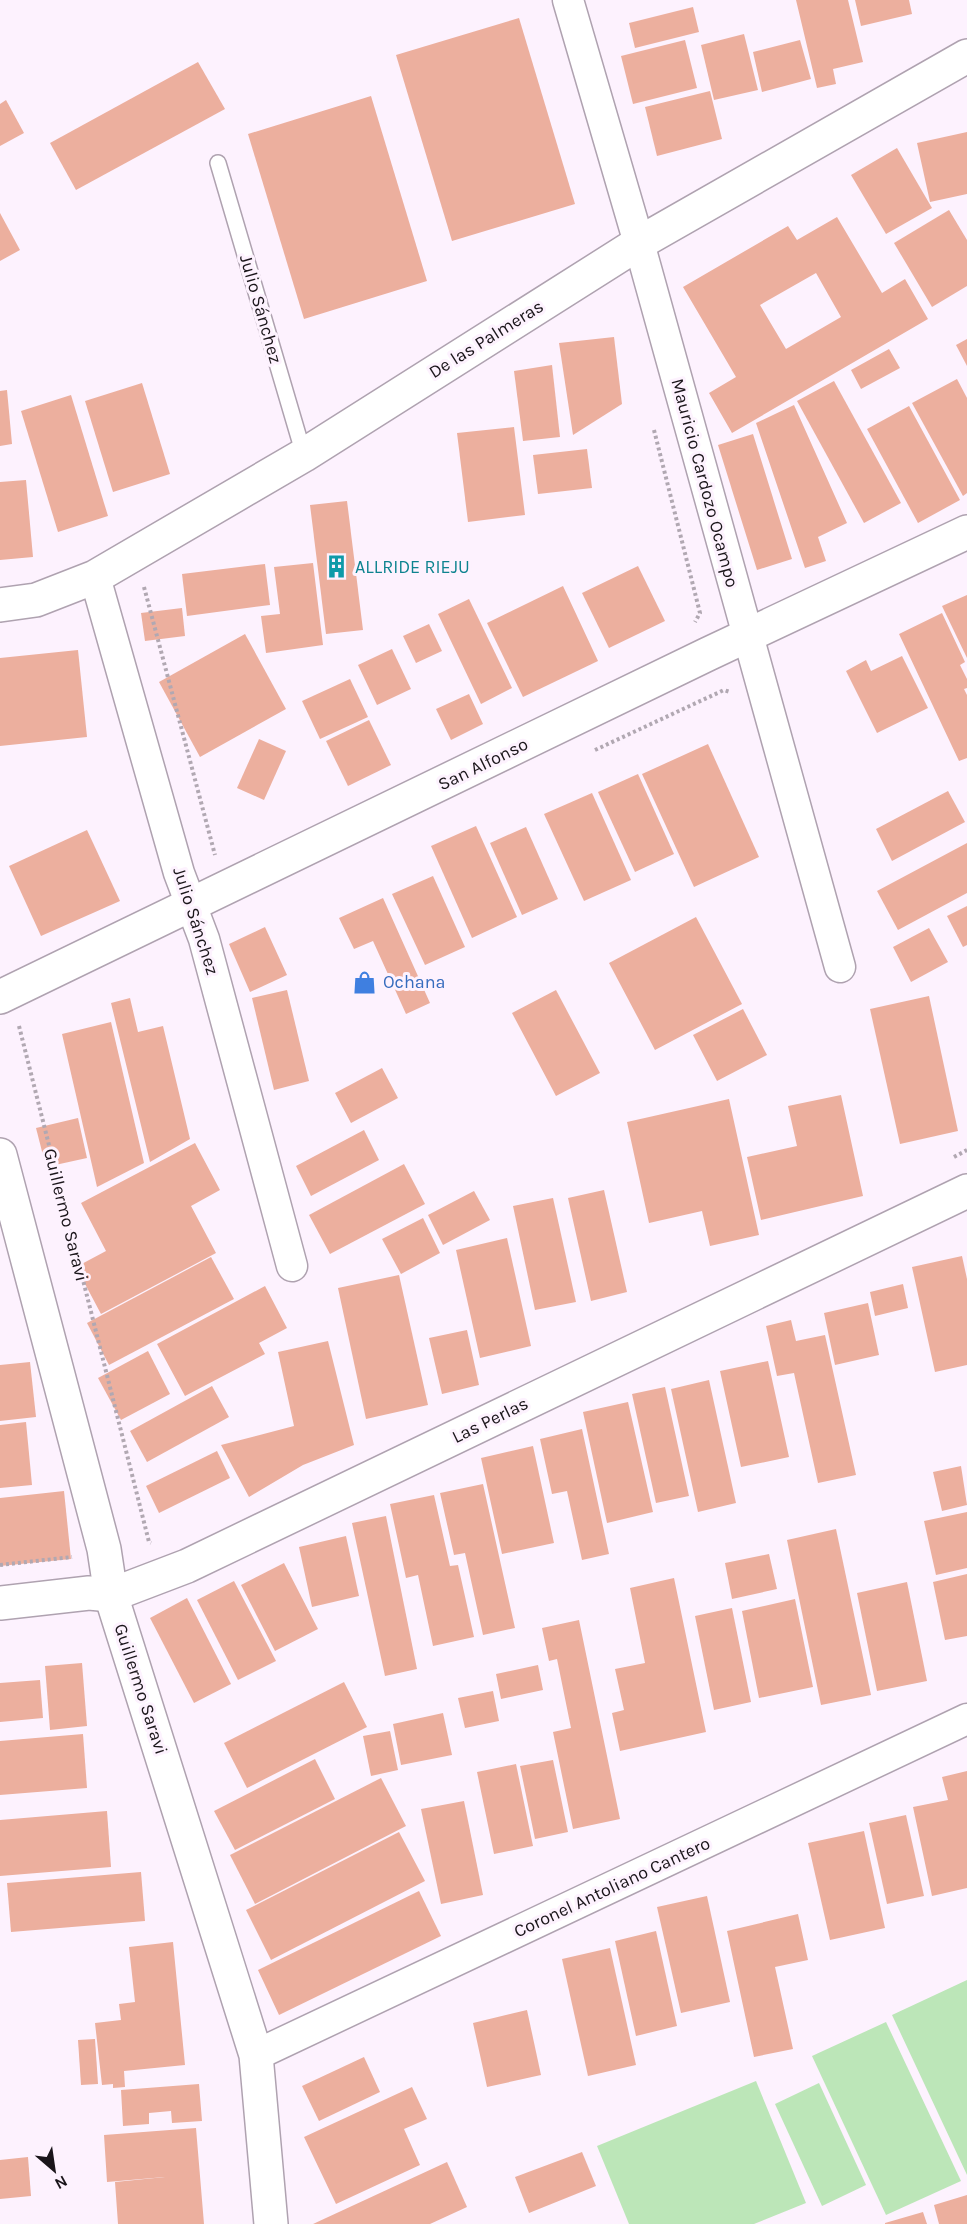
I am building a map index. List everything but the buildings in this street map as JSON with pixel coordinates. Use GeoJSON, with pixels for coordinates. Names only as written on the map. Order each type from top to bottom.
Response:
{"type":"FeatureCollection","features":[{"type":"Feature","properties":{"kind":"street","name":"Mauricio Cardozo Ocampo"},"geometry":{"type":"LineString","coordinates":[[568,0],[639,243],[840,967]]}},
{"type":"Feature","properties":{"kind":"street","name":"De las Palmeras"},"geometry":{"type":"LineString","coordinates":[[0,605],[36,600],[95,577],[304,454],[639,243],[967,56]]}},
{"type":"Feature","properties":{"kind":"street","name":"San Alfonso"},"geometry":{"type":"LineString","coordinates":[[0,997],[967,532]]}},
{"type":"Feature","properties":{"kind":"street","name":"Julio Sánchez"},"geometry":{"type":"LineString","coordinates":[[95,577],[179,873],[204,939],[292,1266]]}},
{"type":"Feature","properties":{"kind":"street","name":"Guillermo Saravi"},"geometry":{"type":"LineString","coordinates":[[0,1155],[104,1549],[111,1595],[256,2055],[271,2224]]}},
{"type":"Feature","properties":{"kind":"street","name":"Las Perlas"},"geometry":{"type":"LineString","coordinates":[[0,1603],[89,1593],[111,1595],[187,1566],[967,1191]]}},
{"type":"Feature","properties":{"kind":"street","name":"Coronel Antoliano Cantero"},"geometry":{"type":"LineString","coordinates":[[256,2055],[967,1719]]}},
{"type":"Feature","properties":{"kind":"lane","name":"Julio Sánchez"},"geometry":{"type":"LineString","coordinates":[[218,163],[304,454]]}},
{"type":"Feature","properties":{"kind":"path","name":"Mauricio Cardozo Ocampo"},"geometry":{"type":"LineString","coordinates":[[653,428],[700,613]]}},
{"type":"Feature","properties":{"kind":"path"},"geometry":{"type":"LineString","coordinates":[[144,586],[216,857],[220,859]]}},
{"type":"Feature","properties":{"kind":"path"},"geometry":{"type":"LineString","coordinates":[[697,618],[700,613],[708,609]]}},
{"type":"Feature","properties":{"kind":"path","name":"Guillermo Saravi"},"geometry":{"type":"LineString","coordinates":[[21,1022],[19,1027],[149,1542]]}},
{"type":"Feature","properties":{"kind":"path"},"geometry":{"type":"LineString","coordinates":[[141,1542],[154,1545]]}},
{"type":"Feature","properties":{"kind":"path"},"geometry":{"type":"LineString","coordinates":[[0,1564],[74,1557]]}},
{"type":"Feature","properties":{"kind":"green space"},"geometry":{"type":"Polygon","coordinates":[[[967,1980],[967,2175],[892,2015],[967,1980]]]}},
{"type":"Feature","properties":{"kind":"green space"},"geometry":{"type":"Polygon","coordinates":[[[886,2022],[961,2181],[886,2215],[812,2056],[886,2022]]]}},
{"type":"Feature","properties":{"kind":"green space"},"geometry":{"type":"Polygon","coordinates":[[[756,2081],[806,2203],[754,2224],[629,2224],[597,2146],[756,2081]]]}},
{"type":"Feature","properties":{"kind":"green space"},"geometry":{"type":"Polygon","coordinates":[[[819,2083],[866,2185],[822,2206],[775,2104],[819,2083]]]}},
{"type":"Feature","properties":{"kind":"place","name":"ALLRIDE RIEJU"},"geometry":{"type":"Point","coordinates":[337,567]}},
{"type":"Feature","properties":{"kind":"place","name":"Ochana"},"geometry":{"type":"Point","coordinates":[365,982]}}]}
